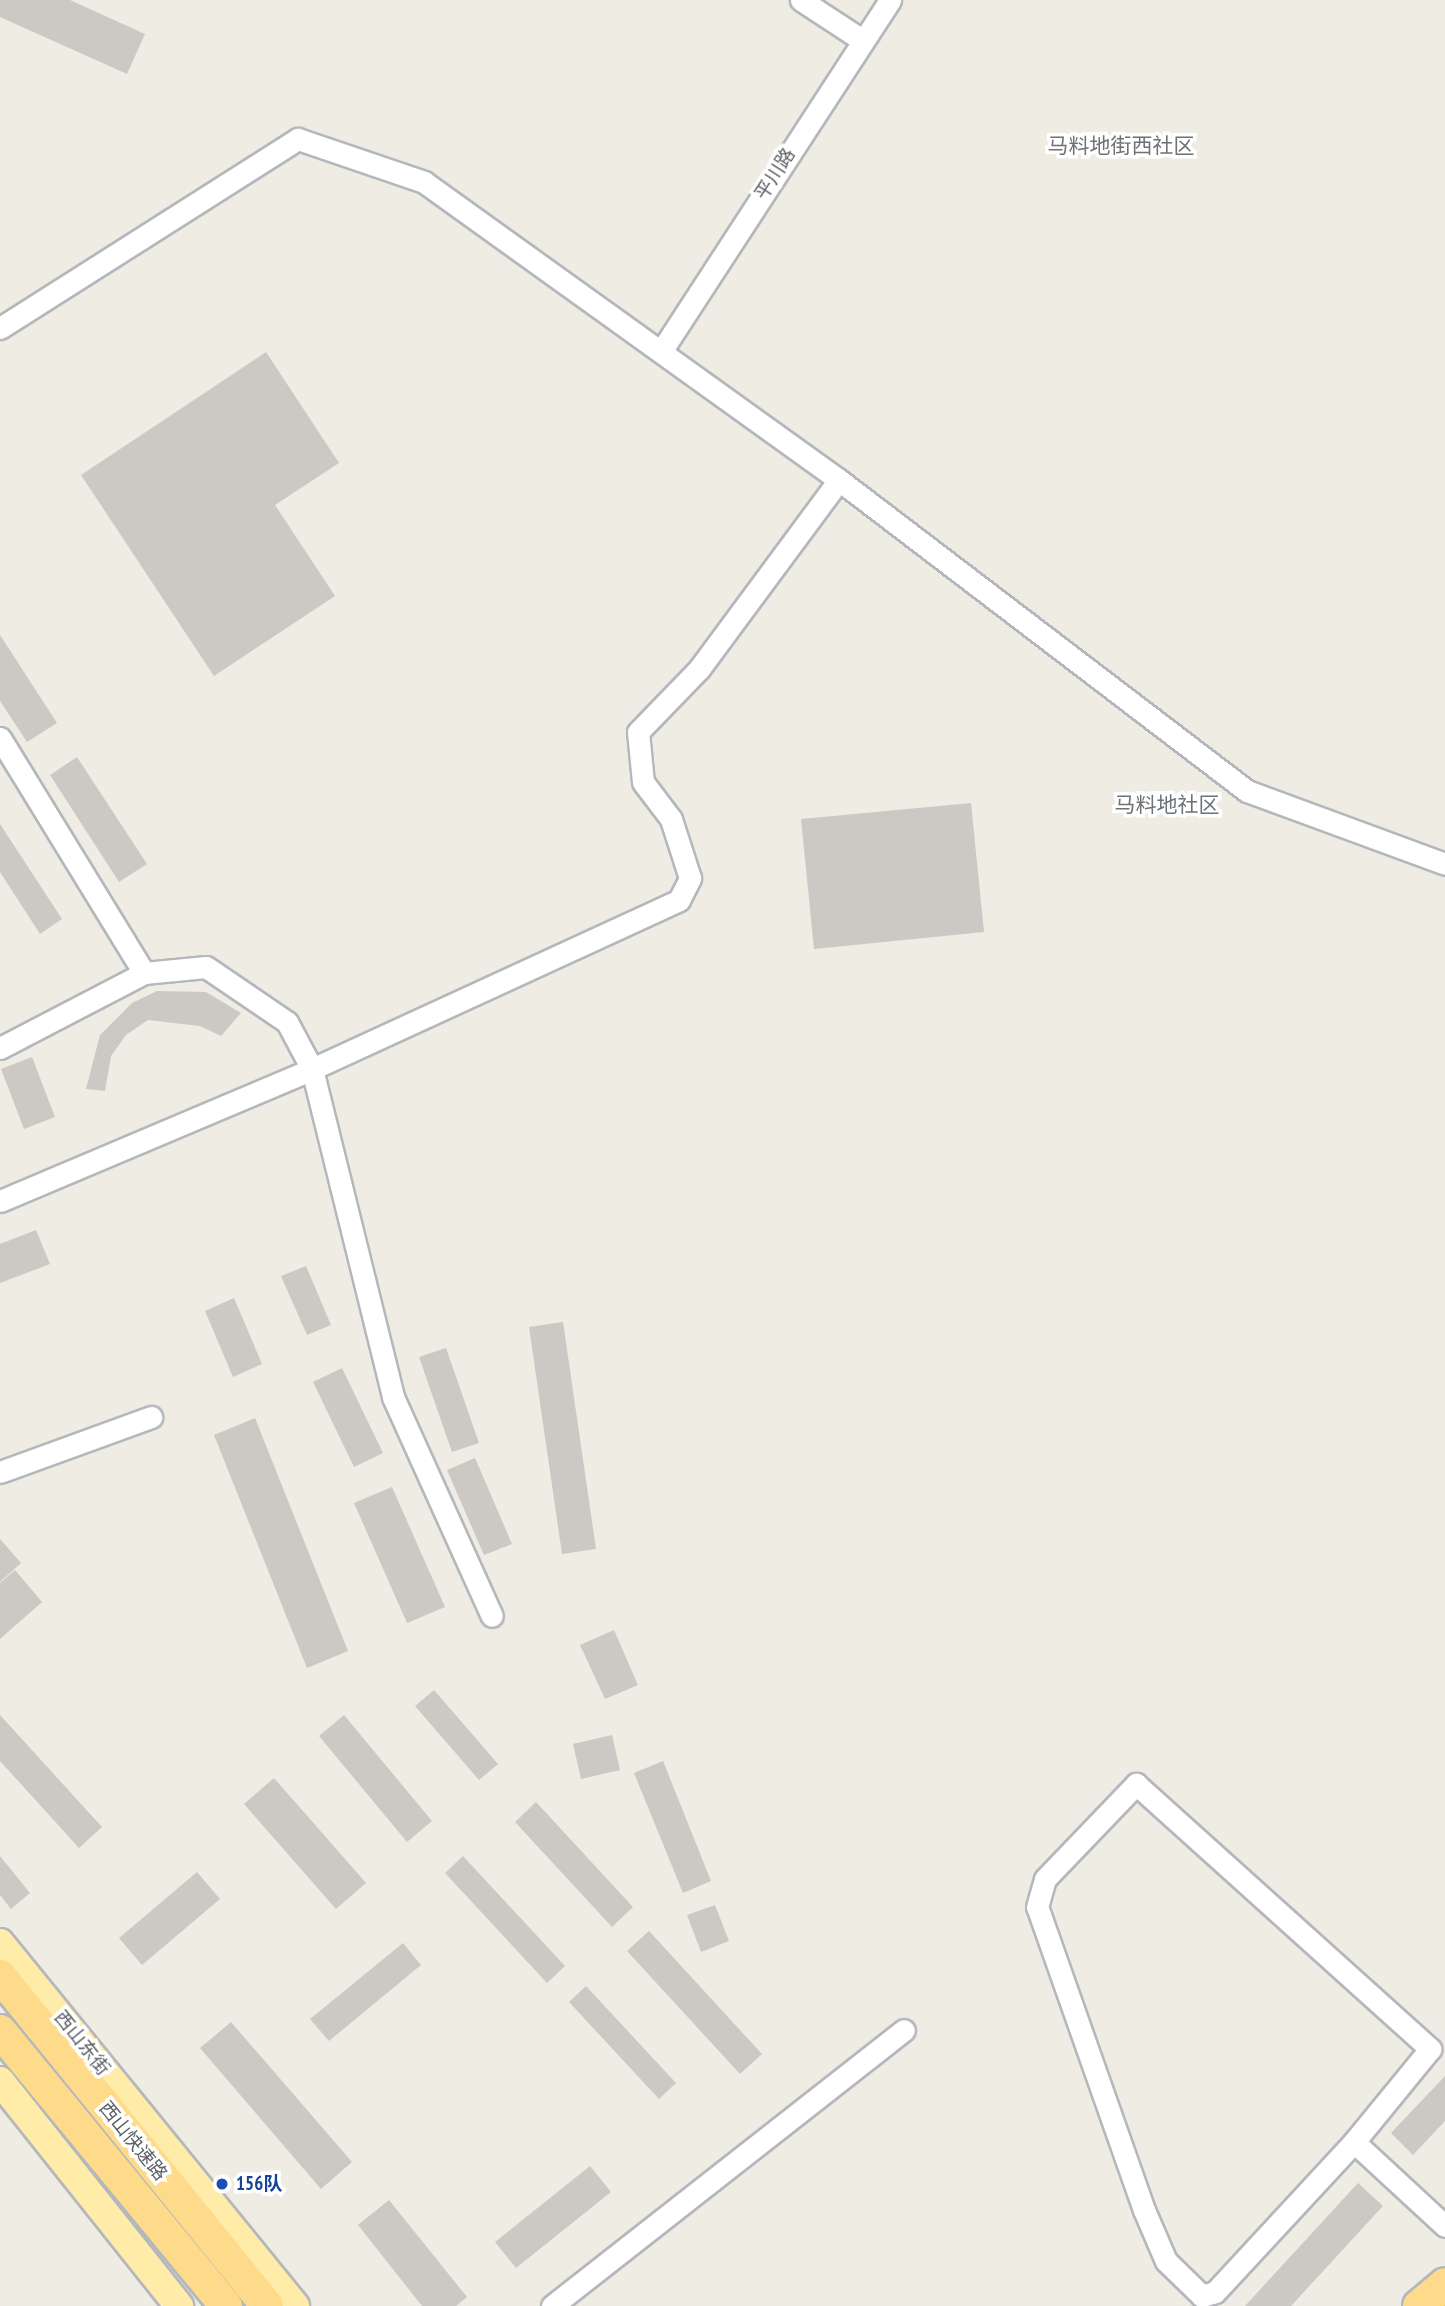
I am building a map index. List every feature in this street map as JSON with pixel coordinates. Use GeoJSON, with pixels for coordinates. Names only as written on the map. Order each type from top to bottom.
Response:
{"type":"FeatureCollection","features":[{"type":"Feature","properties":{"kind":"highway","name":"西山快速路"},"geometry":{"type":"LineString","coordinates":[[0,1976],[267,2306]]}},
{"type":"Feature","properties":{"kind":"highway","name":"西山快速路"},"geometry":{"type":"LineString","coordinates":[[0,2031],[226,2306]]}},
{"type":"Feature","properties":{"kind":"highway"},"geometry":{"type":"LineString","coordinates":[[1419,2306],[1445,2284]]}},
{"type":"Feature","properties":{"kind":"main road","name":"西山东街"},"geometry":{"type":"LineString","coordinates":[[0,1943],[295,2306]]}},
{"type":"Feature","properties":{"kind":"main road"},"geometry":{"type":"LineString","coordinates":[[0,2081],[179,2306]]}},
{"type":"Feature","properties":{"kind":"main road"},"geometry":{"type":"LineString","coordinates":[[1409,2306],[1445,2266]]}},
{"type":"Feature","properties":{"kind":"street"},"geometry":{"type":"LineString","coordinates":[[801,0],[862,40]]}},
{"type":"Feature","properties":{"kind":"street","name":"平川路"},"geometry":{"type":"LineString","coordinates":[[662,350],[890,0]]}},
{"type":"Feature","properties":{"kind":"street"},"geometry":{"type":"LineString","coordinates":[[0,328],[298,139],[424,183],[662,350],[1247,791],[1445,864]]}},
{"type":"Feature","properties":{"kind":"street"},"geometry":{"type":"LineString","coordinates":[[0,1201],[312,1069],[679,900],[690,878],[671,820],[643,782],[638,732],[699,668],[839,481]]}},
{"type":"Feature","properties":{"kind":"street"},"geometry":{"type":"LineString","coordinates":[[0,738],[144,973]]}},
{"type":"Feature","properties":{"kind":"street"},"geometry":{"type":"LineString","coordinates":[[0,1048],[144,973],[206,967],[287,1022],[312,1069],[394,1397],[492,1616]]}},
{"type":"Feature","properties":{"kind":"street"},"geometry":{"type":"LineString","coordinates":[[0,1472],[151,1417]]}},
{"type":"Feature","properties":{"kind":"street"},"geometry":{"type":"LineString","coordinates":[[1136,1784],[1430,2049],[1354,2141],[1215,2292],[1202,2296],[1166,2261],[1037,1907],[1045,1879],[1136,1784]]}},
{"type":"Feature","properties":{"kind":"street"},"geometry":{"type":"LineString","coordinates":[[552,2306],[904,2030]]}},
{"type":"Feature","properties":{"kind":"street"},"geometry":{"type":"LineString","coordinates":[[1354,2141],[1445,2226]]}},
{"type":"Feature","properties":{"kind":"building"},"geometry":{"type":"Polygon","coordinates":[[[0,0],[70,0],[145,34],[127,74],[0,17],[0,0]]]}},
{"type":"Feature","properties":{"kind":"building"},"geometry":{"type":"Polygon","coordinates":[[[266,352],[339,463],[275,505],[335,596],[214,676],[81,475],[266,352]]]}},
{"type":"Feature","properties":{"kind":"building"},"geometry":{"type":"Polygon","coordinates":[[[0,635],[57,723],[27,742],[0,701],[0,635]]]}},
{"type":"Feature","properties":{"kind":"building"},"geometry":{"type":"Polygon","coordinates":[[[77,757],[147,864],[119,882],[50,775],[77,757]]]}},
{"type":"Feature","properties":{"kind":"building"},"geometry":{"type":"Polygon","coordinates":[[[971,803],[984,932],[814,949],[801,819],[971,803]]]}},
{"type":"Feature","properties":{"kind":"building"},"geometry":{"type":"Polygon","coordinates":[[[0,824],[62,919],[40,934],[0,872],[0,824]]]}},
{"type":"Feature","properties":{"kind":"building"},"geometry":{"type":"Polygon","coordinates":[[[157,991],[206,992],[241,1013],[221,1036],[200,1026],[148,1020],[126,1035],[111,1056],[105,1091],[86,1089],[100,1035],[132,1003],[157,991]]]}},
{"type":"Feature","properties":{"kind":"building"},"geometry":{"type":"Polygon","coordinates":[[[32,1057],[55,1117],[24,1129],[1,1069],[32,1057]]]}},
{"type":"Feature","properties":{"kind":"building"},"geometry":{"type":"Polygon","coordinates":[[[36,1230],[50,1264],[0,1283],[0,1244],[36,1230]]]}},
{"type":"Feature","properties":{"kind":"building"},"geometry":{"type":"Polygon","coordinates":[[[306,1266],[331,1325],[307,1335],[281,1276],[306,1266]]]}},
{"type":"Feature","properties":{"kind":"building"},"geometry":{"type":"Polygon","coordinates":[[[234,1298],[262,1364],[233,1377],[205,1311],[234,1298]]]}},
{"type":"Feature","properties":{"kind":"building"},"geometry":{"type":"Polygon","coordinates":[[[563,1322],[596,1549],[562,1554],[529,1327],[563,1322]]]}},
{"type":"Feature","properties":{"kind":"building"},"geometry":{"type":"Polygon","coordinates":[[[446,1348],[479,1443],[452,1452],[419,1357],[446,1348]]]}},
{"type":"Feature","properties":{"kind":"building"},"geometry":{"type":"Polygon","coordinates":[[[342,1368],[383,1453],[354,1467],[313,1382],[342,1368]]]}},
{"type":"Feature","properties":{"kind":"building"},"geometry":{"type":"Polygon","coordinates":[[[255,1418],[348,1651],[307,1668],[214,1435],[255,1418]]]}},
{"type":"Feature","properties":{"kind":"building"},"geometry":{"type":"Polygon","coordinates":[[[475,1458],[512,1544],[484,1555],[447,1470],[475,1458]]]}},
{"type":"Feature","properties":{"kind":"building"},"geometry":{"type":"Polygon","coordinates":[[[392,1487],[445,1607],[407,1623],[354,1503],[392,1487]]]}},
{"type":"Feature","properties":{"kind":"building"},"geometry":{"type":"Polygon","coordinates":[[[0,1539],[21,1563],[0,1582],[0,1539]]]}},
{"type":"Feature","properties":{"kind":"building"},"geometry":{"type":"Polygon","coordinates":[[[15,1570],[42,1602],[0,1639],[0,1583],[15,1570]]]}},
{"type":"Feature","properties":{"kind":"building"},"geometry":{"type":"Polygon","coordinates":[[[614,1630],[638,1685],[605,1699],[580,1645],[614,1630]]]}},
{"type":"Feature","properties":{"kind":"building"},"geometry":{"type":"Polygon","coordinates":[[[434,1690],[498,1764],[479,1780],[415,1706],[434,1690]]]}},
{"type":"Feature","properties":{"kind":"building"},"geometry":{"type":"Polygon","coordinates":[[[0,1715],[102,1827],[79,1848],[0,1761],[0,1715]]]}},
{"type":"Feature","properties":{"kind":"building"},"geometry":{"type":"Polygon","coordinates":[[[344,1715],[432,1821],[407,1842],[319,1736],[344,1715]]]}},
{"type":"Feature","properties":{"kind":"building"},"geometry":{"type":"Polygon","coordinates":[[[612,1735],[620,1770],[581,1779],[573,1744],[612,1735]]]}},
{"type":"Feature","properties":{"kind":"building"},"geometry":{"type":"Polygon","coordinates":[[[663,1761],[711,1881],[683,1893],[634,1773],[663,1761]]]}},
{"type":"Feature","properties":{"kind":"building"},"geometry":{"type":"Polygon","coordinates":[[[274,1778],[366,1883],[336,1909],[244,1804],[274,1778]]]}},
{"type":"Feature","properties":{"kind":"building"},"geometry":{"type":"Polygon","coordinates":[[[536,1802],[633,1907],[612,1927],[515,1822],[536,1802]]]}},
{"type":"Feature","properties":{"kind":"building"},"geometry":{"type":"Polygon","coordinates":[[[0,1856],[30,1893],[11,1909],[0,1895],[0,1856]]]}},
{"type":"Feature","properties":{"kind":"building"},"geometry":{"type":"Polygon","coordinates":[[[463,1856],[565,1966],[547,1983],[445,1873],[463,1856]]]}},
{"type":"Feature","properties":{"kind":"building"},"geometry":{"type":"Polygon","coordinates":[[[197,1872],[220,1899],[142,1965],[119,1938],[197,1872]]]}},
{"type":"Feature","properties":{"kind":"building"},"geometry":{"type":"Polygon","coordinates":[[[715,1905],[729,1941],[701,1952],[687,1915],[715,1905]]]}},
{"type":"Feature","properties":{"kind":"building"},"geometry":{"type":"Polygon","coordinates":[[[649,1931],[762,2054],[740,2074],[627,1951],[649,1931]]]}},
{"type":"Feature","properties":{"kind":"building"},"geometry":{"type":"Polygon","coordinates":[[[403,1943],[421,1965],[329,2041],[310,2019],[403,1943]]]}},
{"type":"Feature","properties":{"kind":"building"},"geometry":{"type":"Polygon","coordinates":[[[586,1986],[676,2083],[659,2099],[569,2002],[586,1986]]]}},
{"type":"Feature","properties":{"kind":"building"},"geometry":{"type":"Polygon","coordinates":[[[231,2022],[352,2162],[321,2189],[200,2048],[231,2022]]]}},
{"type":"Feature","properties":{"kind":"building"},"geometry":{"type":"Polygon","coordinates":[[[1445,2076],[1445,2121],[1413,2155],[1391,2133],[1445,2076]]]}},
{"type":"Feature","properties":{"kind":"building"},"geometry":{"type":"Polygon","coordinates":[[[590,2166],[611,2192],[516,2268],[495,2242],[590,2166]]]}},
{"type":"Feature","properties":{"kind":"building"},"geometry":{"type":"Polygon","coordinates":[[[1358,2183],[1383,2206],[1291,2306],[1245,2306],[1358,2183]]]}},
{"type":"Feature","properties":{"kind":"building"},"geometry":{"type":"Polygon","coordinates":[[[389,2200],[467,2297],[456,2306],[422,2306],[358,2225],[389,2200]]]}},
{"type":"Feature","properties":{"kind":"place","name":"156队"},"geometry":{"type":"Point","coordinates":[222,2184]}},
{"type":"Feature","properties":{"kind":"district","name":"马料地街西社区"},"geometry":{"type":"Point","coordinates":[1121,146]}},
{"type":"Feature","properties":{"kind":"district","name":"马料地社区"},"geometry":{"type":"Point","coordinates":[1167,805]}}]}
